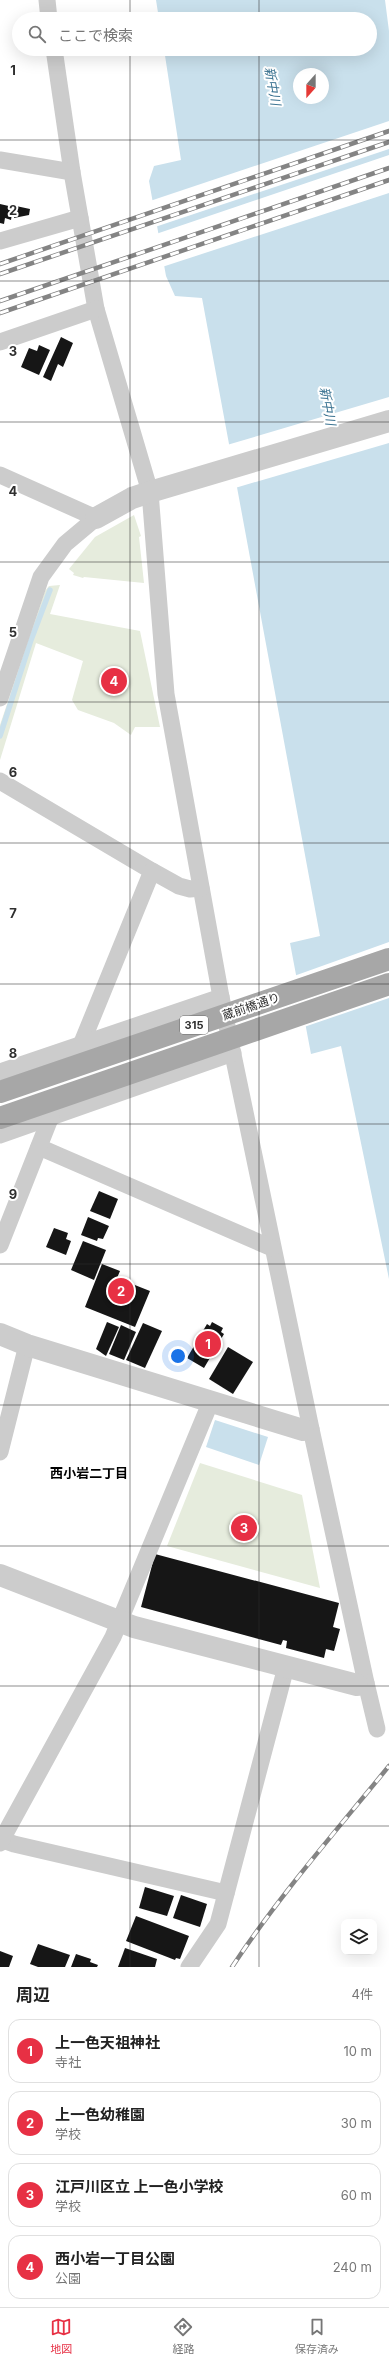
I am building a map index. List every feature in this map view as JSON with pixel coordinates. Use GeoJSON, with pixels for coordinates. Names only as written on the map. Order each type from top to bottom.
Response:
{"type":"FeatureCollection","features":[{"type":"Feature","properties":{"kind":"main road","name":"蔵前橋通り"},"geometry":{"type":"LineString","coordinates":[[0,1092],[389,959]]}},
{"type":"Feature","properties":{"kind":"main road","name":"蔵前橋通り"},"geometry":{"type":"LineString","coordinates":[[0,1118],[389,984]]}},
{"type":"Feature","properties":{"kind":"street"},"geometry":{"type":"LineString","coordinates":[[47,0],[48,12]]}},
{"type":"Feature","properties":{"kind":"street"},"geometry":{"type":"LineString","coordinates":[[55,56],[72,172],[96,309],[150,492],[166,694],[221,997],[308,1429],[362,1684],[377,1728]]}},
{"type":"Feature","properties":{"kind":"street"},"geometry":{"type":"LineString","coordinates":[[0,160],[72,172]]}},
{"type":"Feature","properties":{"kind":"street"},"geometry":{"type":"LineString","coordinates":[[0,241],[80,218]]}},
{"type":"Feature","properties":{"kind":"street"},"geometry":{"type":"LineString","coordinates":[[0,342],[96,309]]}},
{"type":"Feature","properties":{"kind":"street"},"geometry":{"type":"LineString","coordinates":[[0,698],[41,576],[65,544],[96,518],[132,498],[150,492],[389,421]]}},
{"type":"Feature","properties":{"kind":"street"},"geometry":{"type":"LineString","coordinates":[[0,475],[96,518]]}},
{"type":"Feature","properties":{"kind":"street"},"geometry":{"type":"LineString","coordinates":[[0,781],[179,886],[190,889],[201,888]]}},
{"type":"Feature","properties":{"kind":"street"},"geometry":{"type":"LineString","coordinates":[[81,1045],[152,871]]}},
{"type":"Feature","properties":{"kind":"street"},"geometry":{"type":"LineString","coordinates":[[0,1072],[221,997]]}},
{"type":"Feature","properties":{"kind":"street"},"geometry":{"type":"LineString","coordinates":[[0,1135],[233,1052]]}},
{"type":"Feature","properties":{"kind":"street"},"geometry":{"type":"LineString","coordinates":[[0,1245],[51,1116]]}},
{"type":"Feature","properties":{"kind":"street"},"geometry":{"type":"LineString","coordinates":[[39,1147],[272,1248]]}},
{"type":"Feature","properties":{"kind":"street"},"geometry":{"type":"LineString","coordinates":[[0,1334],[27,1345],[308,1429]]}},
{"type":"Feature","properties":{"kind":"street"},"geometry":{"type":"LineString","coordinates":[[0,1452],[27,1345]]}},
{"type":"Feature","properties":{"kind":"street"},"geometry":{"type":"LineString","coordinates":[[211,1401],[113,1637],[1,1840],[226,1893]]}},
{"type":"Feature","properties":{"kind":"street"},"geometry":{"type":"LineString","coordinates":[[0,1575],[118,1622],[286,1667],[362,1684]]}},
{"type":"Feature","properties":{"kind":"street"},"geometry":{"type":"LineString","coordinates":[[189,1967],[218,1924],[286,1667]]}},
{"type":"Feature","properties":{"kind":"green space"},"geometry":{"type":"Polygon","coordinates":[[[134,515],[141,536],[139,537],[144,583],[83,578],[73,575],[74,573],[69,569],[95,537],[134,515]]]}},
{"type":"Feature","properties":{"kind":"green space"},"geometry":{"type":"Polygon","coordinates":[[[60,585],[50,614],[140,631],[160,727],[135,727],[131,735],[114,723],[78,710],[72,700],[83,661],[36,643],[0,760],[0,725],[45,591],[49,586],[60,585]]]}},
{"type":"Feature","properties":{"kind":"green space"},"geometry":{"type":"Polygon","coordinates":[[[200,1463],[302,1495],[320,1588],[167,1546],[200,1463]]]}},
{"type":"Feature","properties":{"kind":"water","name":"新中川"},"geometry":{"type":"Polygon","coordinates":[[[156,0],[385,0],[389,31],[389,1279],[341,1046],[311,1054],[290,943],[320,936],[202,298],[175,296],[166,276],[149,181],[154,166],[181,160],[165,56],[377,56],[377,12],[158,12],[156,0]]]}},
{"type":"Feature","properties":{"kind":"water"},"geometry":{"type":"Polygon","coordinates":[[[215,1420],[268,1437],[259,1465],[206,1447],[215,1420]]]}},
{"type":"Feature","properties":{"kind":"pier"},"geometry":{"type":"Polygon","coordinates":[[[389,121],[389,149],[155,227],[150,201],[389,121]]]}},
{"type":"Feature","properties":{"kind":"pier"},"geometry":{"type":"Polygon","coordinates":[[[389,155],[389,193],[162,267],[156,234],[389,155]]]}},
{"type":"Feature","properties":{"kind":"pier"},"geometry":{"type":"Polygon","coordinates":[[[389,397],[389,443],[235,488],[227,445],[389,397]]]}},
{"type":"Feature","properties":{"kind":"pier"},"geometry":{"type":"Polygon","coordinates":[[[389,942],[389,998],[304,1027],[294,976],[389,942]]]}},
{"type":"Feature","properties":{"kind":"building"},"geometry":{"type":"Polygon","coordinates":[[[0,204],[13,207],[11,220],[5,218],[4,224],[0,223],[0,204]]]}},
{"type":"Feature","properties":{"kind":"building"},"geometry":{"type":"Polygon","coordinates":[[[16,206],[30,209],[29,215],[14,218],[16,206]]]}},
{"type":"Feature","properties":{"kind":"building"},"geometry":{"type":"Polygon","coordinates":[[[61,337],[73,343],[63,367],[58,364],[51,381],[43,377],[61,337]]]}},
{"type":"Feature","properties":{"kind":"building"},"geometry":{"type":"Polygon","coordinates":[[[39,345],[50,350],[39,375],[21,367],[29,348],[37,351],[39,345]]]}},
{"type":"Feature","properties":{"kind":"building"},"geometry":{"type":"Polygon","coordinates":[[[99,1191],[118,1199],[110,1219],[90,1211],[99,1191]]]}},
{"type":"Feature","properties":{"kind":"building"},"geometry":{"type":"Polygon","coordinates":[[[88,1217],[109,1226],[103,1239],[98,1238],[97,1241],[81,1235],[88,1217]]]}},
{"type":"Feature","properties":{"kind":"building"},"geometry":{"type":"Polygon","coordinates":[[[54,1228],[68,1233],[66,1239],[71,1241],[66,1255],[46,1247],[54,1228]]]}},
{"type":"Feature","properties":{"kind":"building"},"geometry":{"type":"Polygon","coordinates":[[[83,1241],[106,1250],[94,1280],[71,1270],[83,1241]]]}},
{"type":"Feature","properties":{"kind":"building"},"geometry":{"type":"Polygon","coordinates":[[[102,1264],[120,1271],[117,1278],[150,1291],[135,1327],[85,1307],[102,1264]]]}},
{"type":"Feature","properties":{"kind":"building"},"geometry":{"type":"Polygon","coordinates":[[[107,1322],[119,1327],[106,1356],[96,1349],[107,1322]]]}},
{"type":"Feature","properties":{"kind":"building"},"geometry":{"type":"Polygon","coordinates":[[[212,1322],[223,1328],[221,1332],[224,1334],[204,1368],[187,1358],[207,1324],[210,1326],[212,1322]]]}},
{"type":"Feature","properties":{"kind":"building"},"geometry":{"type":"Polygon","coordinates":[[[143,1323],[162,1331],[145,1368],[126,1360],[143,1323]]]}},
{"type":"Feature","properties":{"kind":"building"},"geometry":{"type":"Polygon","coordinates":[[[121,1325],[136,1332],[124,1360],[109,1354],[121,1325]]]}},
{"type":"Feature","properties":{"kind":"building"},"geometry":{"type":"Polygon","coordinates":[[[228,1347],[253,1362],[233,1394],[209,1379],[228,1347]]]}},
{"type":"Feature","properties":{"kind":"building"},"geometry":{"type":"Polygon","coordinates":[[[155,1554],[339,1603],[333,1627],[340,1629],[334,1651],[326,1649],[324,1658],[286,1648],[287,1641],[283,1640],[281,1645],[141,1607],[155,1554]]]}},
{"type":"Feature","properties":{"kind":"building"},"geometry":{"type":"Polygon","coordinates":[[[145,1887],[174,1896],[167,1916],[139,1908],[145,1887]]]}},
{"type":"Feature","properties":{"kind":"building"},"geometry":{"type":"Polygon","coordinates":[[[181,1895],[207,1904],[200,1927],[173,1918],[181,1895]]]}},
{"type":"Feature","properties":{"kind":"building"},"geometry":{"type":"Polygon","coordinates":[[[136,1916],[189,1936],[180,1959],[176,1958],[175,1960],[126,1941],[136,1916]]]}},
{"type":"Feature","properties":{"kind":"building"},"geometry":{"type":"Polygon","coordinates":[[[38,1944],[70,1955],[65,1967],[38,1967],[30,1964],[38,1944]]]}},
{"type":"Feature","properties":{"kind":"building"},"geometry":{"type":"Polygon","coordinates":[[[125,1948],[157,1959],[155,1967],[118,1967],[125,1948]]]}},
{"type":"Feature","properties":{"kind":"building"},"geometry":{"type":"Polygon","coordinates":[[[0,1951],[13,1956],[9,1967],[0,1967],[0,1951]]]}},
{"type":"Feature","properties":{"kind":"building"},"geometry":{"type":"Polygon","coordinates":[[[76,1954],[91,1959],[90,1962],[98,1965],[97,1967],[71,1967],[76,1954]]]}},
{"type":"Feature","properties":{"kind":"waterway"},"geometry":{"type":"LineString","coordinates":[[0,736],[31,640],[50,590]]}},
{"type":"Feature","properties":{"kind":"railway"},"geometry":{"type":"LineString","coordinates":[[0,264],[389,131]]}},
{"type":"Feature","properties":{"kind":"railway"},"geometry":{"type":"LineString","coordinates":[[0,274],[389,142]]}},
{"type":"Feature","properties":{"kind":"railway"},"geometry":{"type":"LineString","coordinates":[[0,301],[389,168]]}},
{"type":"Feature","properties":{"kind":"railway"},"geometry":{"type":"LineString","coordinates":[[0,313],[389,180]]}},
{"type":"Feature","properties":{"kind":"railway"},"geometry":{"type":"LineString","coordinates":[[232,1967],[288,1889],[389,1766]]}},
{"type":"Feature","properties":{"kind":"place","name":"西小岩一丁目公園"},"geometry":{"type":"Point","coordinates":[114,681]}},
{"type":"Feature","properties":{"kind":"place","name":"上一色幼稚園"},"geometry":{"type":"Point","coordinates":[121,1291]}},
{"type":"Feature","properties":{"kind":"place","name":"上一色天祖神社"},"geometry":{"type":"Point","coordinates":[208,1344]}},
{"type":"Feature","properties":{"kind":"place","name":"江戸川区立 上一色小学校"},"geometry":{"type":"Point","coordinates":[244,1528]}},
{"type":"Feature","properties":{"kind":"district","name":"西小岩二丁目"},"geometry":{"type":"Point","coordinates":[89,1473]}}]}
